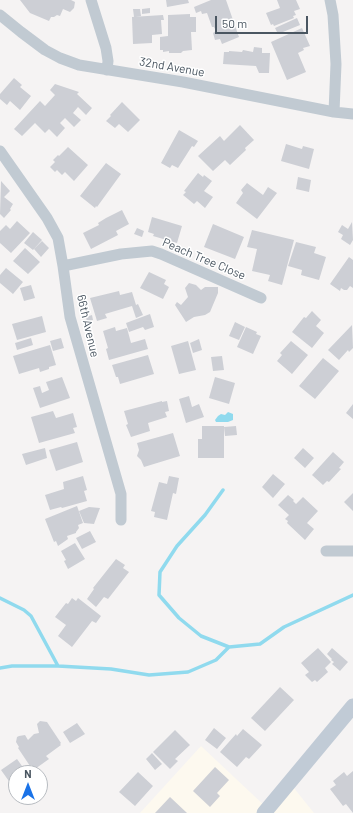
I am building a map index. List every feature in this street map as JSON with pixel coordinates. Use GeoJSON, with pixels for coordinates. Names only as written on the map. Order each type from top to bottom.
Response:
{"type":"FeatureCollection","features":[{"type":"Feature","properties":{"kind":"street"},"geometry":{"type":"LineString","coordinates":[[91,0],[106,48],[108,61],[107,70]]}},
{"type":"Feature","properties":{"kind":"street"},"geometry":{"type":"LineString","coordinates":[[330,0],[333,15],[336,64],[334,112]]}},
{"type":"Feature","properties":{"kind":"street","name":"32nd Avenue"},"geometry":{"type":"LineString","coordinates":[[0,15],[46,50],[60,58],[79,65],[183,82],[334,112],[353,114]]}},
{"type":"Feature","properties":{"kind":"street","name":"66th Avenue"},"geometry":{"type":"LineString","coordinates":[[0,151],[54,228],[64,266],[70,317],[121,494],[121,520]]}},
{"type":"Feature","properties":{"kind":"street","name":"Peach Tree Close"},"geometry":{"type":"LineString","coordinates":[[64,266],[121,254],[152,251],[261,298]]}},
{"type":"Feature","properties":{"kind":"street"},"geometry":{"type":"LineString","coordinates":[[326,551],[353,551]]}},
{"type":"Feature","properties":{"kind":"street"},"geometry":{"type":"LineString","coordinates":[[264,813],[353,706]]}},
{"type":"Feature","properties":{"kind":"shaded area"},"geometry":{"type":"Polygon","coordinates":[[[201,746],[267,808],[289,782],[314,813],[140,813],[201,746]]]}},
{"type":"Feature","properties":{"kind":"water"},"geometry":{"type":"Polygon","coordinates":[[[228,412],[233,414],[233,420],[228,422],[216,422],[215,420],[218,416],[221,414],[225,415],[228,412]]]}},
{"type":"Feature","properties":{"kind":"building"},"geometry":{"type":"Polygon","coordinates":[[[20,0],[71,0],[75,2],[74,8],[70,12],[63,9],[60,16],[57,15],[51,17],[49,21],[30,13],[20,0]]]}},
{"type":"Feature","properties":{"kind":"building"},"geometry":{"type":"Polygon","coordinates":[[[166,0],[188,0],[189,3],[167,7],[166,0]]]}},
{"type":"Feature","properties":{"kind":"building"},"geometry":{"type":"Polygon","coordinates":[[[211,0],[226,0],[239,37],[222,44],[220,39],[215,40],[213,33],[216,31],[214,27],[212,27],[207,13],[202,14],[201,11],[196,13],[194,7],[211,0]]]}},
{"type":"Feature","properties":{"kind":"building"},"geometry":{"type":"Polygon","coordinates":[[[277,0],[296,0],[300,9],[294,11],[296,15],[293,16],[294,18],[274,26],[273,24],[271,25],[266,13],[280,8],[277,0]]]}},
{"type":"Feature","properties":{"kind":"building"},"geometry":{"type":"Polygon","coordinates":[[[150,8],[150,13],[142,14],[142,9],[150,8]]]}},
{"type":"Feature","properties":{"kind":"building"},"geometry":{"type":"Polygon","coordinates":[[[133,9],[140,9],[141,16],[134,17],[133,9]]]}},
{"type":"Feature","properties":{"kind":"building"},"geometry":{"type":"Polygon","coordinates":[[[190,14],[190,17],[196,17],[196,32],[191,32],[192,50],[183,51],[181,53],[169,53],[169,51],[163,52],[163,50],[160,50],[160,37],[168,36],[168,15],[190,14]]]}},
{"type":"Feature","properties":{"kind":"building"},"geometry":{"type":"Polygon","coordinates":[[[163,15],[164,20],[161,20],[162,34],[152,35],[152,43],[133,44],[132,17],[163,15]]]}},
{"type":"Feature","properties":{"kind":"building"},"geometry":{"type":"Polygon","coordinates":[[[297,18],[300,25],[278,34],[275,28],[297,18]]]}},
{"type":"Feature","properties":{"kind":"building"},"geometry":{"type":"Polygon","coordinates":[[[302,28],[310,46],[303,48],[304,50],[298,53],[306,72],[287,80],[271,42],[302,28]]]}},
{"type":"Feature","properties":{"kind":"building"},"geometry":{"type":"Polygon","coordinates":[[[254,47],[262,48],[262,53],[270,53],[269,73],[259,73],[256,66],[223,64],[224,52],[242,52],[243,50],[253,52],[254,47]]]}},
{"type":"Feature","properties":{"kind":"building"},"geometry":{"type":"Polygon","coordinates":[[[14,78],[22,85],[20,87],[31,96],[20,110],[10,101],[7,105],[0,99],[0,94],[14,78]]]}},
{"type":"Feature","properties":{"kind":"building"},"geometry":{"type":"Polygon","coordinates":[[[55,84],[79,92],[77,94],[92,108],[86,115],[78,107],[73,113],[81,120],[74,127],[65,118],[60,123],[65,128],[57,137],[49,129],[45,133],[35,123],[22,136],[14,129],[40,101],[45,106],[55,95],[50,90],[55,84]]]}},
{"type":"Feature","properties":{"kind":"building"},"geometry":{"type":"Polygon","coordinates":[[[122,102],[140,120],[128,132],[119,124],[115,128],[106,121],[122,102]]]}},
{"type":"Feature","properties":{"kind":"building"},"geometry":{"type":"Polygon","coordinates":[[[240,125],[254,140],[230,165],[225,160],[213,171],[198,156],[220,136],[224,141],[240,125]]]}},
{"type":"Feature","properties":{"kind":"building"},"geometry":{"type":"Polygon","coordinates":[[[179,130],[198,141],[194,147],[192,146],[178,168],[172,165],[170,168],[161,163],[179,130]]]}},
{"type":"Feature","properties":{"kind":"building"},"geometry":{"type":"Polygon","coordinates":[[[286,144],[302,149],[303,146],[314,149],[309,169],[281,161],[286,144]]]}},
{"type":"Feature","properties":{"kind":"building"},"geometry":{"type":"Polygon","coordinates":[[[68,147],[88,165],[74,181],[65,172],[62,175],[57,170],[55,172],[50,167],[55,162],[53,160],[68,147]]]}},
{"type":"Feature","properties":{"kind":"building"},"geometry":{"type":"Polygon","coordinates":[[[106,163],[121,174],[95,208],[80,196],[106,163]]]}},
{"type":"Feature","properties":{"kind":"building"},"geometry":{"type":"Polygon","coordinates":[[[198,173],[203,177],[204,175],[212,181],[204,191],[213,197],[205,208],[197,201],[194,204],[183,195],[186,192],[184,191],[198,173]]]}},
{"type":"Feature","properties":{"kind":"building"},"geometry":{"type":"Polygon","coordinates":[[[298,177],[311,180],[309,192],[296,189],[298,177]]]}},
{"type":"Feature","properties":{"kind":"building"},"geometry":{"type":"Polygon","coordinates":[[[1,181],[10,191],[4,197],[13,204],[10,209],[11,210],[4,218],[0,214],[1,181]]]}},
{"type":"Feature","properties":{"kind":"building"},"geometry":{"type":"Polygon","coordinates":[[[247,183],[263,195],[268,187],[277,193],[257,219],[236,203],[243,193],[241,190],[247,183]]]}},
{"type":"Feature","properties":{"kind":"building"},"geometry":{"type":"Polygon","coordinates":[[[122,210],[129,224],[116,231],[118,235],[91,249],[83,233],[99,225],[98,223],[106,218],[122,210]]]}},
{"type":"Feature","properties":{"kind":"building"},"geometry":{"type":"Polygon","coordinates":[[[152,217],[182,226],[177,243],[153,236],[154,234],[148,232],[152,217]]]}},
{"type":"Feature","properties":{"kind":"building"},"geometry":{"type":"Polygon","coordinates":[[[17,221],[30,233],[11,253],[0,243],[0,231],[6,225],[10,229],[17,221]]]}},
{"type":"Feature","properties":{"kind":"building"},"geometry":{"type":"Polygon","coordinates":[[[352,222],[353,240],[350,245],[341,239],[343,235],[338,232],[342,225],[348,229],[352,222]]]}},
{"type":"Feature","properties":{"kind":"building"},"geometry":{"type":"Polygon","coordinates":[[[213,224],[244,237],[235,259],[204,247],[213,224]]]}},
{"type":"Feature","properties":{"kind":"building"},"geometry":{"type":"Polygon","coordinates":[[[137,228],[144,231],[142,237],[134,234],[137,228]]]}},
{"type":"Feature","properties":{"kind":"building"},"geometry":{"type":"Polygon","coordinates":[[[252,230],[294,240],[282,285],[268,281],[270,275],[252,271],[257,249],[247,247],[252,230]]]}},
{"type":"Feature","properties":{"kind":"building"},"geometry":{"type":"Polygon","coordinates":[[[33,232],[42,240],[33,250],[24,243],[33,232]]]}},
{"type":"Feature","properties":{"kind":"building"},"geometry":{"type":"Polygon","coordinates":[[[42,241],[49,248],[41,257],[34,249],[42,241]]]}},
{"type":"Feature","properties":{"kind":"building"},"geometry":{"type":"Polygon","coordinates":[[[296,242],[316,247],[314,253],[326,257],[319,280],[301,275],[302,270],[288,266],[296,242]]]}},
{"type":"Feature","properties":{"kind":"building"},"geometry":{"type":"Polygon","coordinates":[[[25,248],[40,262],[28,274],[13,261],[25,248]]]}},
{"type":"Feature","properties":{"kind":"building"},"geometry":{"type":"Polygon","coordinates":[[[349,257],[353,260],[353,288],[350,286],[347,290],[344,290],[341,288],[340,291],[330,284],[349,257]]]}},
{"type":"Feature","properties":{"kind":"building"},"geometry":{"type":"Polygon","coordinates":[[[6,268],[23,282],[13,294],[0,283],[0,275],[6,268]]]}},
{"type":"Feature","properties":{"kind":"building"},"geometry":{"type":"Polygon","coordinates":[[[149,272],[166,280],[164,284],[169,287],[163,299],[140,288],[149,272]]]}},
{"type":"Feature","properties":{"kind":"building"},"geometry":{"type":"Polygon","coordinates":[[[189,283],[196,285],[201,290],[205,287],[218,287],[218,293],[210,312],[205,315],[194,317],[186,322],[175,305],[177,302],[181,305],[188,297],[185,288],[189,283]]]}},
{"type":"Feature","properties":{"kind":"building"},"geometry":{"type":"Polygon","coordinates":[[[31,285],[35,298],[24,301],[20,288],[31,285]]]}},
{"type":"Feature","properties":{"kind":"building"},"geometry":{"type":"Polygon","coordinates":[[[119,291],[120,295],[132,292],[136,305],[138,304],[143,315],[136,318],[132,306],[105,314],[107,318],[97,321],[90,298],[119,291]]]}},
{"type":"Feature","properties":{"kind":"building"},"geometry":{"type":"Polygon","coordinates":[[[312,311],[321,320],[316,326],[324,333],[312,348],[292,332],[304,317],[306,318],[312,311]]]}},
{"type":"Feature","properties":{"kind":"building"},"geometry":{"type":"Polygon","coordinates":[[[150,314],[154,327],[145,330],[143,327],[129,332],[126,323],[150,314]]]}},
{"type":"Feature","properties":{"kind":"building"},"geometry":{"type":"Polygon","coordinates":[[[92,315],[93,320],[87,322],[86,317],[92,315]]]}},
{"type":"Feature","properties":{"kind":"building"},"geometry":{"type":"Polygon","coordinates":[[[42,316],[46,332],[17,340],[12,324],[42,316]]]}},
{"type":"Feature","properties":{"kind":"building"},"geometry":{"type":"Polygon","coordinates":[[[235,322],[245,327],[239,340],[229,336],[235,322]]]}},
{"type":"Feature","properties":{"kind":"building"},"geometry":{"type":"Polygon","coordinates":[[[352,325],[353,348],[349,352],[348,350],[339,360],[328,350],[352,325]]]}},
{"type":"Feature","properties":{"kind":"building"},"geometry":{"type":"Polygon","coordinates":[[[115,327],[116,331],[127,328],[131,343],[145,339],[148,349],[109,360],[106,349],[108,348],[103,331],[115,327]]]}},
{"type":"Feature","properties":{"kind":"building"},"geometry":{"type":"Polygon","coordinates":[[[246,327],[257,332],[256,334],[261,336],[253,354],[237,347],[246,327]]]}},
{"type":"Feature","properties":{"kind":"building"},"geometry":{"type":"Polygon","coordinates":[[[31,338],[33,345],[17,350],[15,343],[31,338]]]}},
{"type":"Feature","properties":{"kind":"building"},"geometry":{"type":"Polygon","coordinates":[[[61,338],[64,348],[53,351],[50,341],[61,338]]]}},
{"type":"Feature","properties":{"kind":"building"},"geometry":{"type":"Polygon","coordinates":[[[199,339],[202,350],[193,353],[190,343],[199,339]]]}},
{"type":"Feature","properties":{"kind":"building"},"geometry":{"type":"Polygon","coordinates":[[[188,341],[196,370],[179,374],[171,346],[188,341]]]}},
{"type":"Feature","properties":{"kind":"building"},"geometry":{"type":"Polygon","coordinates":[[[291,341],[308,355],[292,374],[277,361],[282,355],[280,353],[291,341]]]}},
{"type":"Feature","properties":{"kind":"building"},"geometry":{"type":"Polygon","coordinates":[[[50,345],[56,365],[40,372],[39,368],[19,374],[13,356],[50,345]]]}},
{"type":"Feature","properties":{"kind":"building"},"geometry":{"type":"Polygon","coordinates":[[[148,355],[154,374],[120,384],[112,365],[148,355]]]}},
{"type":"Feature","properties":{"kind":"building"},"geometry":{"type":"Polygon","coordinates":[[[222,356],[224,370],[213,371],[211,357],[222,356]]]}},
{"type":"Feature","properties":{"kind":"building"},"geometry":{"type":"Polygon","coordinates":[[[323,358],[339,371],[315,399],[299,386],[323,358]]]}},
{"type":"Feature","properties":{"kind":"building"},"geometry":{"type":"Polygon","coordinates":[[[62,377],[70,398],[40,408],[33,388],[40,386],[42,393],[49,390],[46,382],[62,377]]]}},
{"type":"Feature","properties":{"kind":"building"},"geometry":{"type":"Polygon","coordinates":[[[215,377],[235,383],[229,404],[209,398],[215,377]]]}},
{"type":"Feature","properties":{"kind":"building"},"geometry":{"type":"Polygon","coordinates":[[[189,396],[192,407],[199,404],[204,417],[186,423],[179,399],[189,396]]]}},
{"type":"Feature","properties":{"kind":"building"},"geometry":{"type":"Polygon","coordinates":[[[167,401],[169,411],[165,412],[167,417],[148,423],[150,431],[131,437],[126,425],[128,424],[124,411],[167,401]]]}},
{"type":"Feature","properties":{"kind":"building"},"geometry":{"type":"Polygon","coordinates":[[[353,404],[353,419],[346,413],[353,404]]]}},
{"type":"Feature","properties":{"kind":"building"},"geometry":{"type":"Polygon","coordinates":[[[53,411],[56,418],[73,413],[77,427],[73,428],[75,433],[39,443],[31,417],[53,411]]]}},
{"type":"Feature","properties":{"kind":"building"},"geometry":{"type":"Polygon","coordinates":[[[202,426],[224,426],[224,458],[198,458],[198,439],[202,439],[202,426]]]}},
{"type":"Feature","properties":{"kind":"building"},"geometry":{"type":"Polygon","coordinates":[[[236,426],[237,435],[225,436],[224,427],[236,426]]]}},
{"type":"Feature","properties":{"kind":"building"},"geometry":{"type":"Polygon","coordinates":[[[173,433],[180,456],[144,467],[141,460],[137,456],[139,450],[137,443],[173,433]]]}},
{"type":"Feature","properties":{"kind":"building"},"geometry":{"type":"Polygon","coordinates":[[[77,442],[83,462],[56,471],[49,450],[77,442]]]}},
{"type":"Feature","properties":{"kind":"building"},"geometry":{"type":"Polygon","coordinates":[[[45,448],[47,458],[26,465],[22,454],[45,448]]]}},
{"type":"Feature","properties":{"kind":"building"},"geometry":{"type":"Polygon","coordinates":[[[303,448],[314,458],[305,468],[294,458],[303,448]]]}},
{"type":"Feature","properties":{"kind":"building"},"geometry":{"type":"Polygon","coordinates":[[[333,452],[344,462],[339,468],[341,469],[329,482],[327,481],[323,485],[312,475],[333,452]]]}},
{"type":"Feature","properties":{"kind":"building"},"geometry":{"type":"Polygon","coordinates":[[[273,474],[285,484],[273,498],[262,487],[273,474]]]}},
{"type":"Feature","properties":{"kind":"building"},"geometry":{"type":"Polygon","coordinates":[[[83,476],[87,490],[84,491],[87,501],[50,510],[45,495],[64,489],[63,482],[83,476]]]}},
{"type":"Feature","properties":{"kind":"building"},"geometry":{"type":"Polygon","coordinates":[[[169,476],[179,478],[176,494],[173,493],[167,520],[154,517],[155,512],[151,511],[159,482],[167,484],[169,476]]]}},
{"type":"Feature","properties":{"kind":"building"},"geometry":{"type":"Polygon","coordinates":[[[353,493],[353,511],[344,502],[353,493]]]}},
{"type":"Feature","properties":{"kind":"building"},"geometry":{"type":"Polygon","coordinates":[[[288,495],[296,504],[303,497],[318,511],[307,523],[314,529],[305,540],[287,523],[288,521],[285,519],[289,515],[278,505],[288,495]]]}},
{"type":"Feature","properties":{"kind":"building"},"geometry":{"type":"Polygon","coordinates":[[[77,506],[83,523],[78,525],[79,528],[76,533],[67,536],[68,539],[58,546],[56,541],[54,542],[45,519],[77,506]]]}},
{"type":"Feature","properties":{"kind":"building"},"geometry":{"type":"Polygon","coordinates":[[[89,507],[100,508],[94,524],[84,523],[79,511],[89,507]]]}},
{"type":"Feature","properties":{"kind":"building"},"geometry":{"type":"Polygon","coordinates":[[[90,531],[96,542],[82,549],[76,538],[90,531]]]}},
{"type":"Feature","properties":{"kind":"building"},"geometry":{"type":"Polygon","coordinates":[[[75,543],[85,559],[68,569],[64,561],[66,560],[61,551],[75,543]]]}},
{"type":"Feature","properties":{"kind":"building"},"geometry":{"type":"Polygon","coordinates":[[[116,559],[125,565],[123,568],[129,572],[108,599],[104,597],[96,607],[87,599],[94,589],[93,588],[116,559]]]}},
{"type":"Feature","properties":{"kind":"building"},"geometry":{"type":"Polygon","coordinates":[[[72,598],[76,601],[78,598],[101,616],[96,623],[92,621],[72,647],[58,636],[66,625],[55,617],[72,598]]]}},
{"type":"Feature","properties":{"kind":"building"},"geometry":{"type":"Polygon","coordinates":[[[318,648],[331,662],[325,668],[328,672],[317,682],[315,680],[312,682],[305,675],[309,672],[301,663],[318,648]]]}},
{"type":"Feature","properties":{"kind":"building"},"geometry":{"type":"Polygon","coordinates":[[[332,648],[348,662],[340,671],[332,664],[334,662],[327,654],[332,648]]]}},
{"type":"Feature","properties":{"kind":"building"},"geometry":{"type":"Polygon","coordinates":[[[280,687],[294,700],[265,731],[251,718],[280,687]]]}},
{"type":"Feature","properties":{"kind":"building"},"geometry":{"type":"Polygon","coordinates":[[[40,721],[47,722],[61,745],[46,756],[49,759],[41,765],[29,765],[18,748],[19,747],[16,742],[17,737],[19,736],[25,735],[28,740],[34,734],[39,733],[37,724],[40,721]]]}},
{"type":"Feature","properties":{"kind":"building"},"geometry":{"type":"Polygon","coordinates":[[[77,723],[85,734],[70,743],[63,732],[77,723]]]}},
{"type":"Feature","properties":{"kind":"building"},"geometry":{"type":"Polygon","coordinates":[[[214,728],[226,738],[217,749],[205,740],[214,728]]]}},
{"type":"Feature","properties":{"kind":"building"},"geometry":{"type":"Polygon","coordinates":[[[243,729],[262,745],[249,759],[246,757],[237,767],[220,752],[236,734],[237,736],[243,729]]]}},
{"type":"Feature","properties":{"kind":"building"},"geometry":{"type":"Polygon","coordinates":[[[175,730],[190,745],[175,759],[178,761],[170,769],[153,752],[175,730]]]}},
{"type":"Feature","properties":{"kind":"building"},"geometry":{"type":"Polygon","coordinates":[[[152,753],[162,764],[155,770],[146,759],[152,753]]]}},
{"type":"Feature","properties":{"kind":"building"},"geometry":{"type":"Polygon","coordinates":[[[17,759],[21,765],[8,765],[17,759]]]}},
{"type":"Feature","properties":{"kind":"building"},"geometry":{"type":"Polygon","coordinates":[[[8,765],[8,780],[1,770],[8,765]]]}},
{"type":"Feature","properties":{"kind":"building"},"geometry":{"type":"Polygon","coordinates":[[[215,767],[229,780],[217,793],[220,796],[210,807],[193,791],[215,767]]]}},
{"type":"Feature","properties":{"kind":"building"},"geometry":{"type":"Polygon","coordinates":[[[353,771],[353,813],[346,804],[343,806],[330,789],[336,785],[333,781],[344,772],[347,776],[353,771]]]}},
{"type":"Feature","properties":{"kind":"building"},"geometry":{"type":"Polygon","coordinates":[[[138,772],[153,786],[135,806],[119,792],[138,772]]]}},
{"type":"Feature","properties":{"kind":"building"},"geometry":{"type":"Polygon","coordinates":[[[170,797],[187,813],[155,813],[170,797]]]}},
{"type":"Feature","properties":{"kind":"waterway"},"geometry":{"type":"LineString","coordinates":[[223,490],[205,515],[177,546],[160,572],[159,595],[179,618],[201,636],[229,647],[260,644],[284,627],[353,595]]}},
{"type":"Feature","properties":{"kind":"waterway"},"geometry":{"type":"LineString","coordinates":[[0,598],[24,610],[31,616],[58,666]]}},
{"type":"Feature","properties":{"kind":"waterway"},"geometry":{"type":"LineString","coordinates":[[0,668],[12,666],[58,666],[111,669],[149,675],[188,672],[216,660],[229,647]]}}]}
